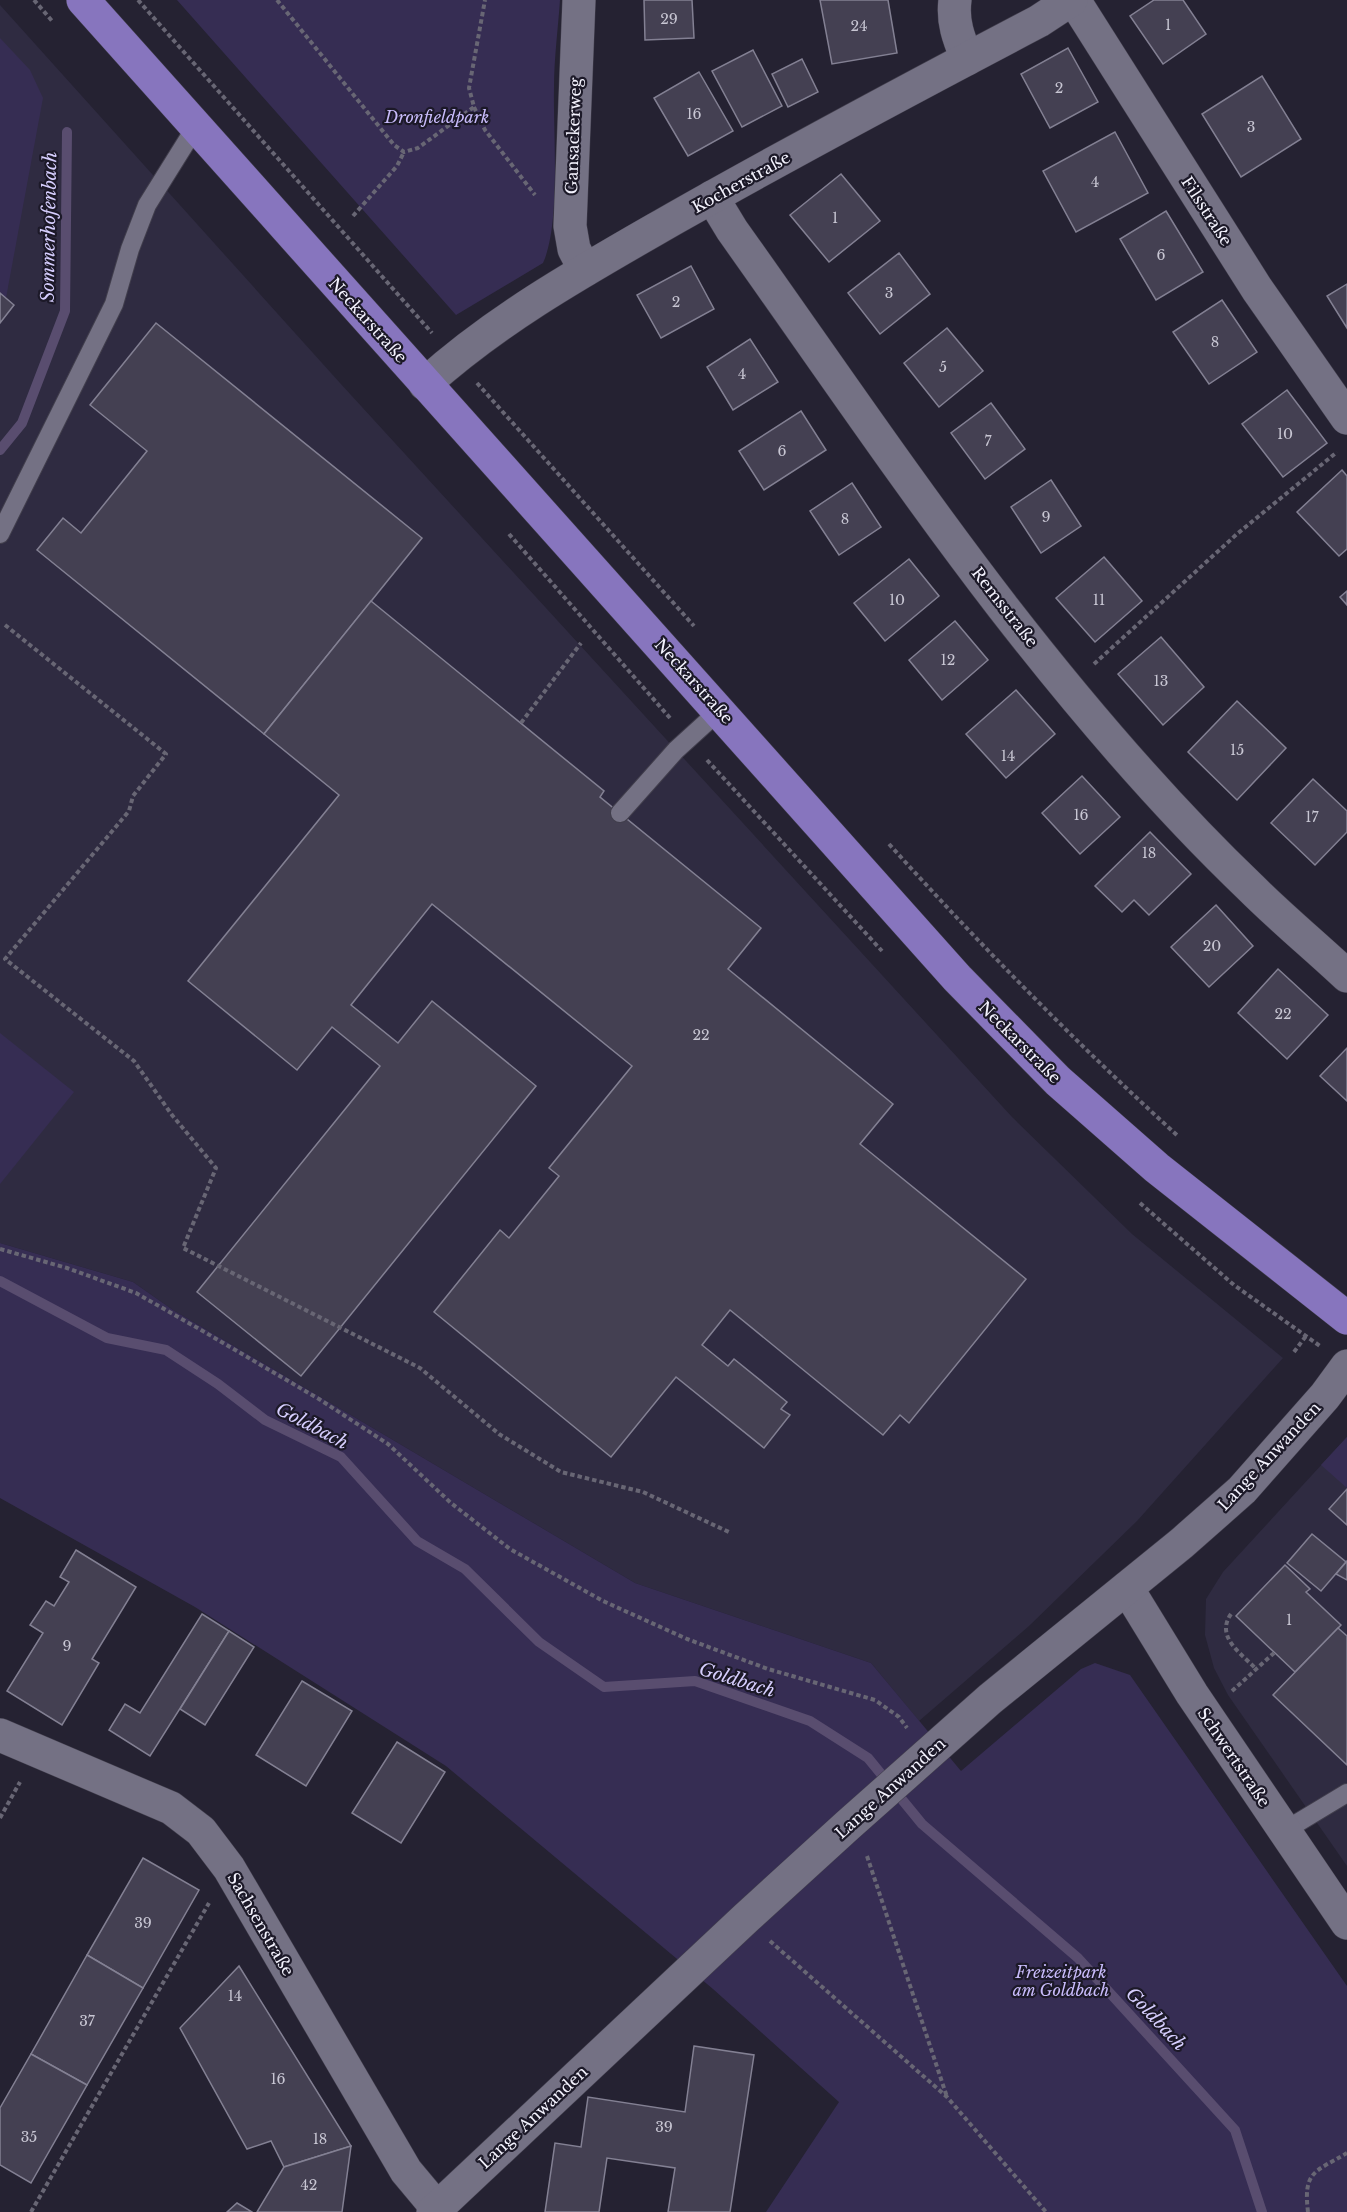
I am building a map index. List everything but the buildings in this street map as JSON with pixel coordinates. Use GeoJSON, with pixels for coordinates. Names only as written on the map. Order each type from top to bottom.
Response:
{"type":"FeatureCollection","features":[{"type":"Feature","properties":{"kind":"main road","name":"Neckarstraße"},"geometry":{"type":"LineString","coordinates":[[83,0],[424,384],[720,710],[957,978],[1058,1081],[1157,1167],[1347,1318]]}},
{"type":"Feature","properties":{"kind":"street","name":"Gansackerweg"},"geometry":{"type":"LineString","coordinates":[[579,0],[570,226],[574,249],[585,270]]}},
{"type":"Feature","properties":{"kind":"street"},"geometry":{"type":"LineString","coordinates":[[955,0],[953,15],[958,37],[967,58]]}},
{"type":"Feature","properties":{"kind":"street","name":"Kocherstraße"},"geometry":{"type":"LineString","coordinates":[[424,384],[454,357],[585,270],[712,197],[1039,21],[1073,0]]}},
{"type":"Feature","properties":{"kind":"street","name":"Filsstraße"},"geometry":{"type":"LineString","coordinates":[[1073,0],[1257,289],[1347,418]]}},
{"type":"Feature","properties":{"kind":"street","name":"Remsstraße"},"geometry":{"type":"LineString","coordinates":[[712,197],[732,230],[944,526],[1002,605],[1068,688],[1159,792],[1250,887],[1347,976]]}},
{"type":"Feature","properties":{"kind":"street","name":"Lange Anwanden"},"geometry":{"type":"LineString","coordinates":[[435,2210],[746,1918],[990,1699],[1127,1588],[1242,1490],[1325,1396],[1347,1366]]}},
{"type":"Feature","properties":{"kind":"street","name":"Schwertstraße"},"geometry":{"type":"LineString","coordinates":[[1127,1588],[1155,1637],[1347,1923]]}},
{"type":"Feature","properties":{"kind":"street","name":"Sachsenstraße"},"geometry":{"type":"LineString","coordinates":[[0,1735],[171,1808],[201,1831],[229,1868],[406,2171],[435,2210]]}},
{"type":"Feature","properties":{"kind":"lane"},"geometry":{"type":"LineString","coordinates":[[0,534],[114,304],[130,249],[147,205],[195,128]]}},
{"type":"Feature","properties":{"kind":"lane"},"geometry":{"type":"LineString","coordinates":[[620,813],[676,750],[720,710]]}},
{"type":"Feature","properties":{"kind":"lane"},"geometry":{"type":"LineString","coordinates":[[1284,1832],[1347,1793]]}},
{"type":"Feature","properties":{"kind":"path"},"geometry":{"type":"LineString","coordinates":[[138,0],[695,628]]}},
{"type":"Feature","properties":{"kind":"path"},"geometry":{"type":"LineString","coordinates":[[277,0],[394,145],[404,152]]}},
{"type":"Feature","properties":{"kind":"path"},"geometry":{"type":"LineString","coordinates":[[485,0],[470,88],[474,107],[485,130],[538,198],[570,226]]}},
{"type":"Feature","properties":{"kind":"path"},"geometry":{"type":"LineString","coordinates":[[353,216],[397,166],[404,152],[418,148],[474,107]]}},
{"type":"Feature","properties":{"kind":"path"},"geometry":{"type":"LineString","coordinates":[[1068,688],[1237,534],[1338,451]]}},
{"type":"Feature","properties":{"kind":"path"},"geometry":{"type":"LineString","coordinates":[[0,964],[129,811],[133,796],[166,754],[5,625]]}},
{"type":"Feature","properties":{"kind":"path"},"geometry":{"type":"LineString","coordinates":[[521,723],[580,643]]}},
{"type":"Feature","properties":{"kind":"path"},"geometry":{"type":"LineString","coordinates":[[881,836],[983,948],[1084,1049],[1183,1140]]}},
{"type":"Feature","properties":{"kind":"path"},"geometry":{"type":"LineString","coordinates":[[5,958],[134,1061],[172,1115],[216,1168],[183,1248],[420,1368],[499,1434],[561,1472],[643,1492],[731,1533]]}},
{"type":"Feature","properties":{"kind":"path"},"geometry":{"type":"LineString","coordinates":[[0,1249],[67,1268],[136,1293],[319,1399],[388,1444],[451,1503],[510,1549],[603,1601],[687,1639],[768,1669],[874,1700],[899,1717],[927,1756]]}},
{"type":"Feature","properties":{"kind":"path"},"geometry":{"type":"LineString","coordinates":[[1231,1614],[1224,1627],[1226,1637],[1256,1669]]}},
{"type":"Feature","properties":{"kind":"path"},"geometry":{"type":"LineString","coordinates":[[1228,1695],[1274,1653]]}},
{"type":"Feature","properties":{"kind":"path"},"geometry":{"type":"LineString","coordinates":[[857,1818],[863,1845],[947,2097]]}},
{"type":"Feature","properties":{"kind":"path"},"geometry":{"type":"LineString","coordinates":[[31,2212],[229,1868]]}},
{"type":"Feature","properties":{"kind":"path"},"geometry":{"type":"LineString","coordinates":[[746,1918],[780,1952],[947,2097],[1046,2212]]}},
{"type":"Feature","properties":{"kind":"path"},"geometry":{"type":"LineString","coordinates":[[1308,2212],[1305,2189],[1312,2174],[1347,2153]]}},
{"type":"Feature","properties":{"kind":"shaded area"},"geometry":{"type":"Polygon","coordinates":[[[0,5],[340,383],[1012,1117],[1132,1234],[1283,1358],[1137,1521],[1029,1626],[919,1721],[871,1663],[635,1583],[173,1310],[133,1282],[0,1243],[0,5]]]}},
{"type":"Feature","properties":{"kind":"shaded area"},"geometry":{"type":"Polygon","coordinates":[[[1347,1437],[1347,1866],[1228,1695],[1214,1668],[1205,1635],[1206,1599],[1223,1572],[1347,1437]]]}},
{"type":"Feature","properties":{"kind":"green space","name":"Dronfieldpark"},"geometry":{"type":"Polygon","coordinates":[[[177,0],[560,0],[554,77],[554,203],[549,246],[543,263],[456,315],[177,0]]]}},
{"type":"Feature","properties":{"kind":"green space"},"geometry":{"type":"Polygon","coordinates":[[[0,38],[30,70],[43,98],[6,298],[0,293],[0,38]]]}},
{"type":"Feature","properties":{"kind":"green space"},"geometry":{"type":"Polygon","coordinates":[[[0,1033],[74,1092],[0,1184],[0,1033]]]}},
{"type":"Feature","properties":{"kind":"green space","name":"Freizeitpark am Goldbach"},"geometry":{"type":"Polygon","coordinates":[[[0,1243],[133,1282],[173,1310],[635,1583],[871,1663],[961,1771],[1081,1669],[1095,1663],[1130,1675],[1347,1986],[1347,2212],[766,2212],[839,2102],[713,1989],[446,1766],[195,1607],[0,1498],[0,1243]]]}},
{"type":"Feature","properties":{"kind":"green space"},"geometry":{"type":"Polygon","coordinates":[[[1347,1437],[1347,1488],[1321,1465],[1347,1437]]]}},
{"type":"Feature","properties":{"kind":"waterway","name":"Sommerhofenbach"},"geometry":{"type":"LineString","coordinates":[[0,450],[22,423],[65,311],[67,132]]}},
{"type":"Feature","properties":{"kind":"waterway","name":"Goldbach"},"geometry":{"type":"LineString","coordinates":[[0,1281],[107,1338],[166,1350],[218,1384],[265,1420],[341,1457],[417,1541],[465,1569],[539,1642],[604,1687],[695,1681],[810,1721],[868,1758],[922,1824],[1078,1958],[1235,2130],[1262,2212]]}}]}
